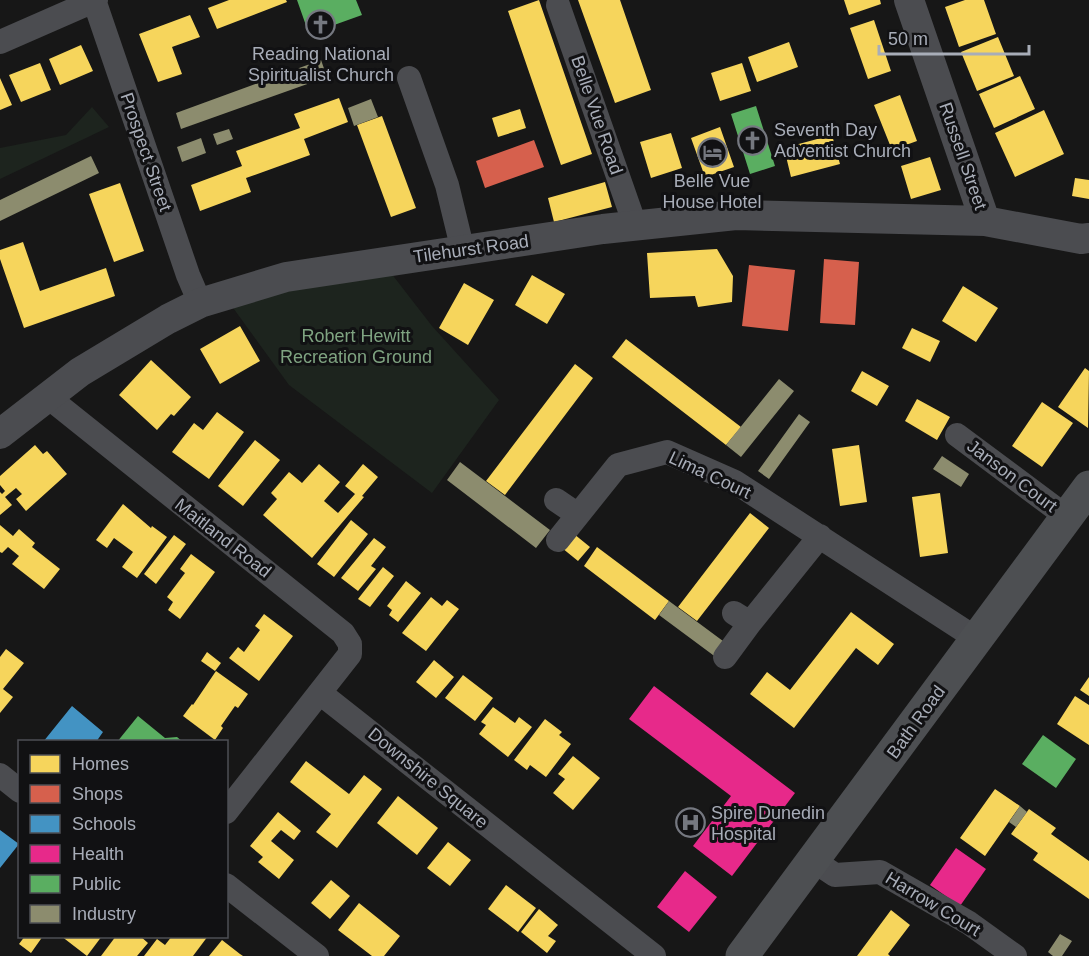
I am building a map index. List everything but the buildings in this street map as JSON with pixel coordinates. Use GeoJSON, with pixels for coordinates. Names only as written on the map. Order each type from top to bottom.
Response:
{"type":"FeatureCollection","features":[{"type":"Feature","properties":{"kind":"main road","name":"Bath Road"},"geometry":{"type":"LineString","coordinates":[[742,956],[1089,487]]}},
{"type":"Feature","properties":{"kind":"street"},"geometry":{"type":"LineString","coordinates":[[0,42],[95,0]]}},
{"type":"Feature","properties":{"kind":"street","name":"Prospect Street"},"geometry":{"type":"LineString","coordinates":[[95,0],[188,275],[200,303]]}},
{"type":"Feature","properties":{"kind":"street","name":"Russell Street"},"geometry":{"type":"LineString","coordinates":[[909,0],[985,221],[1086,240]]}},
{"type":"Feature","properties":{"kind":"street","name":"Belle Vue Road"},"geometry":{"type":"LineString","coordinates":[[558,5],[635,225]]}},
{"type":"Feature","properties":{"kind":"street"},"geometry":{"type":"LineString","coordinates":[[409,78],[447,185],[464,251]]}},
{"type":"Feature","properties":{"kind":"street","name":"Tilehurst Road"},"geometry":{"type":"LineString","coordinates":[[0,434],[122,345],[168,319],[200,303],[286,277],[635,225],[736,215],[985,221]]}},
{"type":"Feature","properties":{"kind":"street","name":"Maitland Road"},"geometry":{"type":"LineString","coordinates":[[48,397],[343,633],[350,644],[350,654],[320,693]]}},
{"type":"Feature","properties":{"kind":"street","name":"Janson Court"},"geometry":{"type":"LineString","coordinates":[[957,435],[1067,517]]}},
{"type":"Feature","properties":{"kind":"street","name":"Lima Court"},"geometry":{"type":"LineString","coordinates":[[558,540],[618,465],[667,452],[735,482],[977,639]]}},
{"type":"Feature","properties":{"kind":"street"},"geometry":{"type":"LineString","coordinates":[[556,500],[578,515]]}},
{"type":"Feature","properties":{"kind":"street"},"geometry":{"type":"LineString","coordinates":[[724,657],[742,618],[820,536]]}},
{"type":"Feature","properties":{"kind":"street"},"geometry":{"type":"LineString","coordinates":[[228,809],[320,693]]}},
{"type":"Feature","properties":{"kind":"street","name":"Downshire Square"},"geometry":{"type":"LineString","coordinates":[[320,693],[654,956]]}},
{"type":"Feature","properties":{"kind":"street"},"geometry":{"type":"LineString","coordinates":[[0,775],[18,789]]}},
{"type":"Feature","properties":{"kind":"street","name":"Harrow Court"},"geometry":{"type":"LineString","coordinates":[[814,861],[835,875],[880,872],[969,923],[1015,956]]}},
{"type":"Feature","properties":{"kind":"street"},"geometry":{"type":"LineString","coordinates":[[228,887],[317,956]]}},
{"type":"Feature","properties":{"kind":"green space"},"geometry":{"type":"Polygon","coordinates":[[[92,107],[109,127],[0,179],[0,148],[66,135],[92,107]]]}},
{"type":"Feature","properties":{"kind":"green space","name":"Robert Hewitt Recreation Ground"},"geometry":{"type":"Polygon","coordinates":[[[384,264],[432,326],[499,400],[432,493],[289,385],[231,305],[384,264]]]}},
{"type":"Feature","properties":{"kind":"place","name":"Reading National Spiritualist Church"},"geometry":{"type":"Point","coordinates":[321,25]}},
{"type":"Feature","properties":{"kind":"place","name":"Seventh Day Adventist Church"},"geometry":{"type":"Point","coordinates":[753,140]}},
{"type":"Feature","properties":{"kind":"place","name":"Belle Vue House Hotel"},"geometry":{"type":"Point","coordinates":[712,152]}},
{"type":"Feature","properties":{"kind":"place","name":"Spire Dunedin Hospital"},"geometry":{"type":"Point","coordinates":[690,823]}}]}
